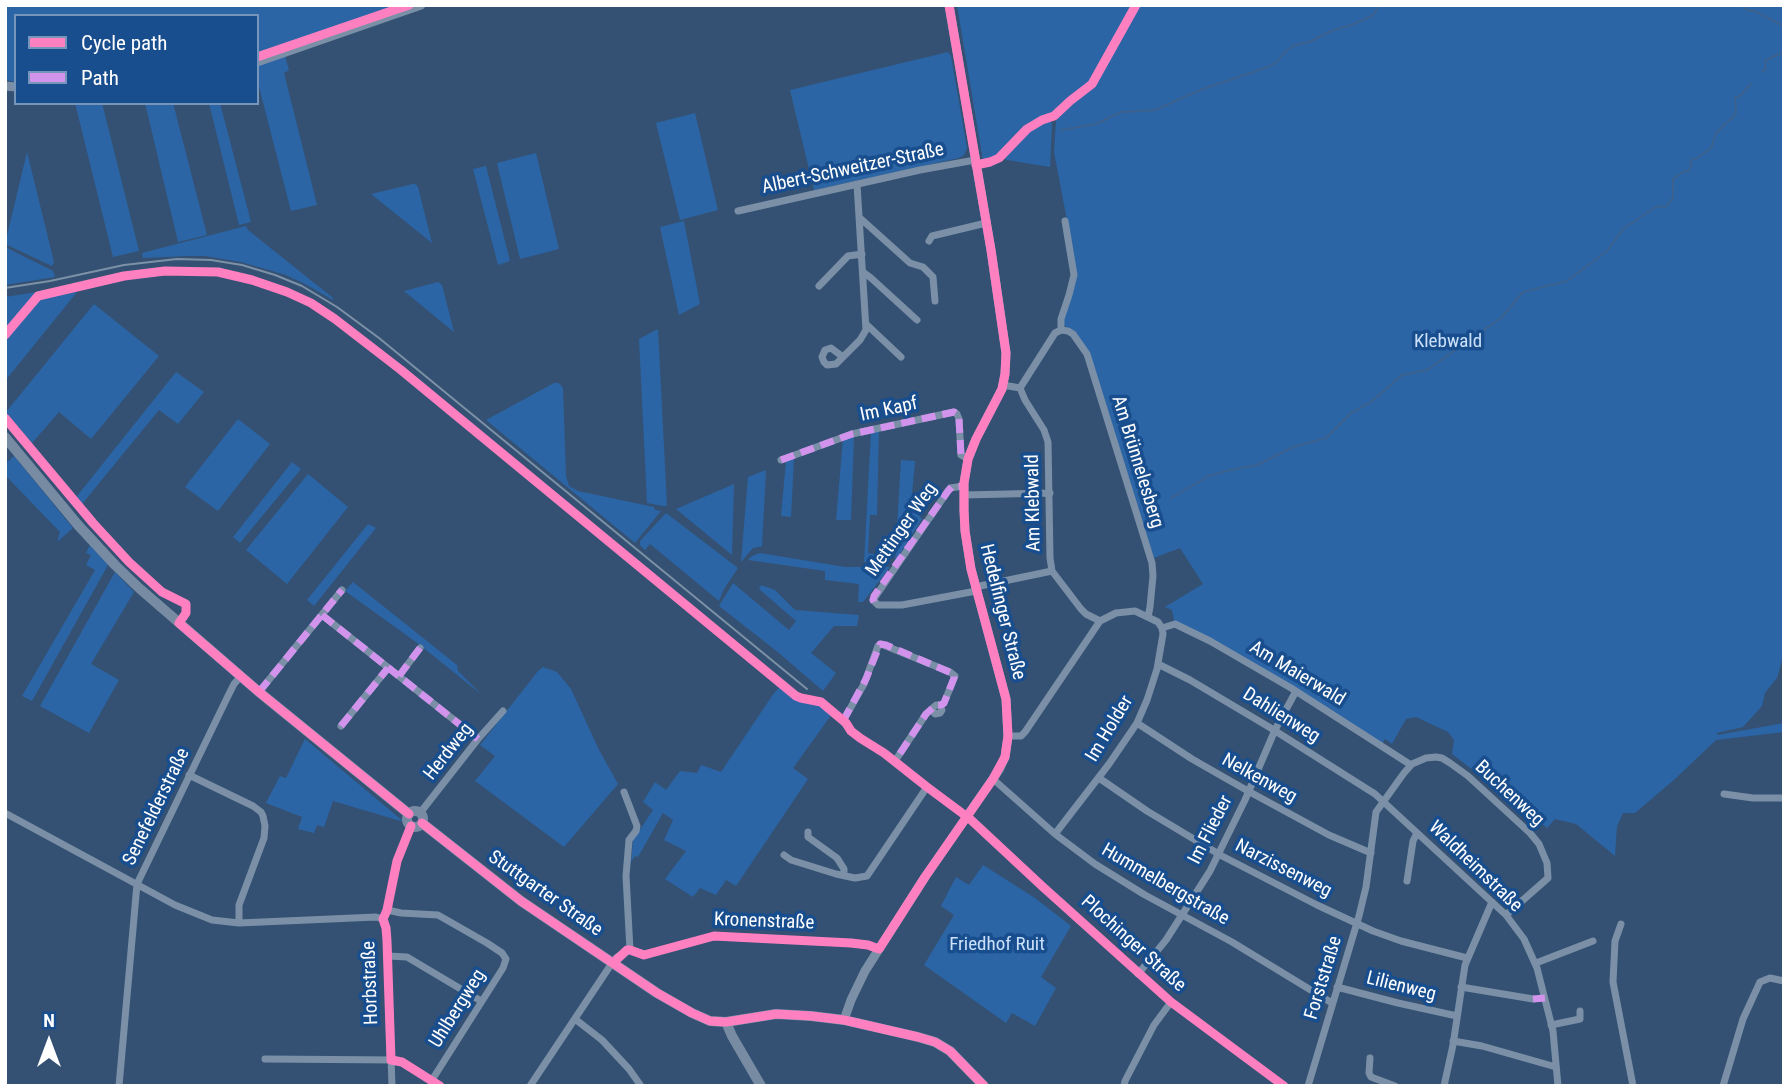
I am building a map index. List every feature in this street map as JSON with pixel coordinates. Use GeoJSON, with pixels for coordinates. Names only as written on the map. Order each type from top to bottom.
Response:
{"type":"FeatureCollection","features":[{"type":"Feature","properties":{"kind":"main road","name":"Stuttgarter Straße"},"geometry":{"type":"LineString","coordinates":[[5,437],[115,565],[259,692],[507,891],[657,993],[692,1013],[710,1020],[726,1022]]}},
{"type":"Feature","properties":{"kind":"main road"},"geometry":{"type":"LineString","coordinates":[[411,826],[418,827],[417,817]]}},
{"type":"Feature","properties":{"kind":"main road"},"geometry":{"type":"LineString","coordinates":[[761,1086],[726,1022],[780,1014],[844,1020],[932,1041],[950,1051],[984,1086]]}},
{"type":"Feature","properties":{"kind":"street"},"geometry":{"type":"LineString","coordinates":[[259,61],[421,5]]}},
{"type":"Feature","properties":{"kind":"street","name":"Hedelfinger Straße"},"geometry":{"type":"LineString","coordinates":[[844,1020],[856,989],[879,949],[993,779],[1005,757],[1008,736],[1006,699],[975,589],[965,531],[964,491],[968,459],[1003,385],[1006,354],[949,5]]}},
{"type":"Feature","properties":{"kind":"street","name":"Albert-Schweitzer-Straße"},"geometry":{"type":"LineString","coordinates":[[738,211],[975,160]]}},
{"type":"Feature","properties":{"kind":"street"},"geometry":{"type":"LineString","coordinates":[[843,357],[862,337],[866,324],[857,184]]}},
{"type":"Feature","properties":{"kind":"street"},"geometry":{"type":"LineString","coordinates":[[860,218],[910,263],[933,276],[935,301]]}},
{"type":"Feature","properties":{"kind":"street"},"geometry":{"type":"LineString","coordinates":[[1003,385],[1020,388],[1055,333],[1061,330],[1061,320],[1074,275],[1065,221]]}},
{"type":"Feature","properties":{"kind":"street"},"geometry":{"type":"LineString","coordinates":[[929,241],[932,236],[986,222]]}},
{"type":"Feature","properties":{"kind":"street"},"geometry":{"type":"LineString","coordinates":[[819,286],[848,256],[862,254]]}},
{"type":"Feature","properties":{"kind":"street"},"geometry":{"type":"LineString","coordinates":[[863,272],[917,320]]}},
{"type":"Feature","properties":{"kind":"street"},"geometry":{"type":"LineString","coordinates":[[866,324],[901,357]]}},
{"type":"Feature","properties":{"kind":"street","name":"Am Brünnelesberg"},"geometry":{"type":"LineString","coordinates":[[1061,330],[1074,335],[1087,354],[1152,565],[1148,617]]}},
{"type":"Feature","properties":{"kind":"street","name":"Am Klebwald"},"geometry":{"type":"LineString","coordinates":[[1020,388],[1043,427],[1048,442],[1052,570],[1081,609],[1100,621]]}},
{"type":"Feature","properties":{"kind":"street","name":"Im Kapf"},"geometry":{"type":"LineString","coordinates":[[781,460],[852,434],[954,412],[959,418],[961,455],[968,459]]}},
{"type":"Feature","properties":{"kind":"street","name":"Mettinger Weg"},"geometry":{"type":"LineString","coordinates":[[964,491],[952,487],[948,491],[873,597],[878,605],[902,605],[975,589]]}},
{"type":"Feature","properties":{"kind":"street"},"geometry":{"type":"LineString","coordinates":[[964,491],[1050,493]]}},
{"type":"Feature","properties":{"kind":"street"},"geometry":{"type":"LineString","coordinates":[[975,589],[1052,570]]}},
{"type":"Feature","properties":{"kind":"street"},"geometry":{"type":"LineString","coordinates":[[259,692],[342,590]]}},
{"type":"Feature","properties":{"kind":"street"},"geometry":{"type":"LineString","coordinates":[[1008,736],[1021,736],[1025,732],[1100,621],[1125,611],[1135,611],[1159,623],[1162,628]]}},
{"type":"Feature","properties":{"kind":"street"},"geometry":{"type":"LineString","coordinates":[[322,615],[478,739]]}},
{"type":"Feature","properties":{"kind":"street","name":"Am Maierwald"},"geometry":{"type":"LineString","coordinates":[[1162,628],[1174,624],[1192,631],[1296,691],[1411,765]]}},
{"type":"Feature","properties":{"kind":"street","name":"Im Holder"},"geometry":{"type":"LineString","coordinates":[[1055,834],[1099,778],[1137,723],[1158,664],[1162,628]]}},
{"type":"Feature","properties":{"kind":"street","name":"Plochinger Straße"},"geometry":{"type":"LineString","coordinates":[[895,761],[926,714],[932,710],[938,714],[942,710],[940,705],[944,703],[954,674],[881,644],[843,721],[858,737],[895,761],[967,816],[1171,1002],[1284,1086]]}},
{"type":"Feature","properties":{"kind":"street"},"geometry":{"type":"LineString","coordinates":[[398,676],[420,648]]}},
{"type":"Feature","properties":{"kind":"street","name":"Dahlienweg"},"geometry":{"type":"LineString","coordinates":[[1158,664],[1275,730],[1384,802]]}},
{"type":"Feature","properties":{"kind":"street"},"geometry":{"type":"LineString","coordinates":[[341,726],[388,668]]}},
{"type":"Feature","properties":{"kind":"street","name":"Senefelderstraße"},"geometry":{"type":"LineString","coordinates":[[118,1086],[137,884],[234,684],[241,676]]}},
{"type":"Feature","properties":{"kind":"street","name":"Im Flieder"},"geometry":{"type":"LineString","coordinates":[[1138,974],[1166,940],[1210,871],[1275,730],[1296,691]]}},
{"type":"Feature","properties":{"kind":"street","name":"Herdweg"},"geometry":{"type":"LineString","coordinates":[[417,817],[503,711]]}},
{"type":"Feature","properties":{"kind":"street","name":"Nelkenweg"},"geometry":{"type":"LineString","coordinates":[[1137,723],[1248,791],[1329,835],[1371,853]]}},
{"type":"Feature","properties":{"kind":"street","name":"Buchenweg"},"geometry":{"type":"LineString","coordinates":[[1411,765],[1432,757],[1442,758],[1468,776],[1539,844],[1546,861],[1548,878],[1506,915]]}},
{"type":"Feature","properties":{"kind":"street","name":"Forststraße"},"geometry":{"type":"LineString","coordinates":[[1308,1086],[1366,887],[1376,814],[1411,765]]}},
{"type":"Feature","properties":{"kind":"street"},"geometry":{"type":"LineString","coordinates":[[189,775],[253,806],[264,816],[264,838],[239,905],[239,923]]}},
{"type":"Feature","properties":{"kind":"street","name":"Narzissenweg"},"geometry":{"type":"LineString","coordinates":[[1099,778],[1147,811],[1219,853],[1317,905],[1402,941],[1467,958]]}},
{"type":"Feature","properties":{"kind":"street","name":"Hummelbergstraße"},"geometry":{"type":"LineString","coordinates":[[993,779],[1055,834],[1106,871],[1232,942],[1332,1003]]}},
{"type":"Feature","properties":{"kind":"street"},"geometry":{"type":"LineString","coordinates":[[784,855],[791,860],[836,874],[862,878],[869,874],[927,787]]}},
{"type":"Feature","properties":{"kind":"street"},"geometry":{"type":"LineString","coordinates":[[530,1086],[613,962],[630,950],[626,876],[629,840],[638,826],[624,792]]}},
{"type":"Feature","properties":{"kind":"street"},"geometry":{"type":"LineString","coordinates":[[1724,794],[1784,799]]}},
{"type":"Feature","properties":{"kind":"street","name":"Waldheimstraße"},"geometry":{"type":"LineString","coordinates":[[1384,802],[1506,915],[1524,939],[1536,963],[1551,1025],[1558,1086]]}},
{"type":"Feature","properties":{"kind":"street"},"geometry":{"type":"LineString","coordinates":[[5,813],[197,915],[219,922],[372,917],[383,919]]}},
{"type":"Feature","properties":{"kind":"street","name":"Horbstraße"},"geometry":{"type":"LineString","coordinates":[[391,1086],[388,956],[383,919],[397,861],[411,826]]}},
{"type":"Feature","properties":{"kind":"street"},"geometry":{"type":"LineString","coordinates":[[808,832],[808,837],[837,858],[845,875]]}},
{"type":"Feature","properties":{"kind":"street"},"geometry":{"type":"LineString","coordinates":[[1408,881],[1413,841],[1417,833]]}},
{"type":"Feature","properties":{"kind":"street"},"geometry":{"type":"LineString","coordinates":[[1444,1086],[1467,958],[1492,902]]}},
{"type":"Feature","properties":{"kind":"street","name":"Uhlbergweg"},"geometry":{"type":"LineString","coordinates":[[387,910],[438,915],[465,929],[505,956],[505,963],[432,1080]]}},
{"type":"Feature","properties":{"kind":"street"},"geometry":{"type":"LineString","coordinates":[[1621,924],[1615,941],[1613,982],[1633,1086]]}},
{"type":"Feature","properties":{"kind":"street","name":"Kronenstraße"},"geometry":{"type":"LineString","coordinates":[[630,950],[644,955],[714,936],[868,945],[879,949]]}},
{"type":"Feature","properties":{"kind":"street"},"geometry":{"type":"LineString","coordinates":[[1536,963],[1593,941]]}},
{"type":"Feature","properties":{"kind":"street"},"geometry":{"type":"LineString","coordinates":[[388,956],[407,957],[481,1001]]}},
{"type":"Feature","properties":{"kind":"street"},"geometry":{"type":"LineString","coordinates":[[1723,1086],[1743,1019],[1760,982],[1770,978],[1784,981]]}},
{"type":"Feature","properties":{"kind":"street","name":"Lilienweg"},"geometry":{"type":"LineString","coordinates":[[1337,987],[1457,1016]]}},
{"type":"Feature","properties":{"kind":"street"},"geometry":{"type":"LineString","coordinates":[[1461,987],[1533,999]]}},
{"type":"Feature","properties":{"kind":"street"},"geometry":{"type":"LineString","coordinates":[[1125,1086],[1154,1025],[1171,1002]]}},
{"type":"Feature","properties":{"kind":"street"},"geometry":{"type":"LineString","coordinates":[[1551,1025],[1580,1019],[1580,1011]]}},
{"type":"Feature","properties":{"kind":"street"},"geometry":{"type":"LineString","coordinates":[[575,1019],[602,1040],[641,1086]]}},
{"type":"Feature","properties":{"kind":"street"},"geometry":{"type":"LineString","coordinates":[[1453,1041],[1482,1046],[1556,1067]]}},
{"type":"Feature","properties":{"kind":"street"},"geometry":{"type":"LineString","coordinates":[[1370,1058],[1371,1077],[1395,1086]]}},
{"type":"Feature","properties":{"kind":"street"},"geometry":{"type":"LineString","coordinates":[[265,1059],[391,1060],[402,1062],[440,1086]]}},
{"type":"Feature","properties":{"kind":"green space"},"geometry":{"type":"Polygon","coordinates":[[[5,5],[403,5],[259,55],[259,14],[14,14],[14,82],[5,80],[5,5]]]}},
{"type":"Feature","properties":{"kind":"green space","name":"Klebwald"},"geometry":{"type":"Polygon","coordinates":[[[957,5],[1784,5],[1784,652],[1777,678],[1765,693],[1762,706],[1743,727],[1717,735],[1784,723],[1784,732],[1716,740],[1635,813],[1623,813],[1617,826],[1615,856],[1576,824],[1555,819],[1547,828],[1526,809],[1522,813],[1452,754],[1454,740],[1448,732],[1416,717],[1406,719],[1392,744],[1385,739],[1382,744],[1174,621],[1172,610],[1165,607],[1203,584],[1180,548],[1154,558],[1089,353],[1074,331],[1065,326],[1063,321],[1074,257],[1054,152],[1056,121],[1059,114],[1099,78],[1096,77],[1087,87],[1049,115],[1052,124],[1050,167],[1007,160],[1000,155],[983,161],[957,5]]]}},
{"type":"Feature","properties":{"kind":"green space"},"geometry":{"type":"Polygon","coordinates":[[[948,52],[951,56],[967,148],[964,155],[814,190],[790,90],[948,52]]]}},
{"type":"Feature","properties":{"kind":"green space"},"geometry":{"type":"Polygon","coordinates":[[[285,56],[289,70],[284,73],[317,205],[291,211],[259,87],[259,64],[285,56]]]}},
{"type":"Feature","properties":{"kind":"green space"},"geometry":{"type":"Polygon","coordinates":[[[75,105],[102,105],[139,251],[113,257],[75,105]]]}},
{"type":"Feature","properties":{"kind":"green space"},"geometry":{"type":"Polygon","coordinates":[[[145,105],[174,105],[207,235],[178,242],[145,105]]]}},
{"type":"Feature","properties":{"kind":"green space"},"geometry":{"type":"Polygon","coordinates":[[[209,105],[221,105],[251,222],[239,225],[209,105]]]}},
{"type":"Feature","properties":{"kind":"green space"},"geometry":{"type":"Polygon","coordinates":[[[695,113],[718,210],[680,220],[656,123],[695,113]]]}},
{"type":"Feature","properties":{"kind":"green space"},"geometry":{"type":"Polygon","coordinates":[[[27,152],[54,262],[52,266],[5,244],[27,152]]]}},
{"type":"Feature","properties":{"kind":"green space"},"geometry":{"type":"Polygon","coordinates":[[[536,153],[559,249],[520,259],[497,163],[536,153]]]}},
{"type":"Feature","properties":{"kind":"green space"},"geometry":{"type":"Polygon","coordinates":[[[486,166],[510,261],[498,265],[473,169],[486,166]]]}},
{"type":"Feature","properties":{"kind":"green space"},"geometry":{"type":"Polygon","coordinates":[[[415,184],[418,187],[432,243],[371,194],[415,184]]]}},
{"type":"Feature","properties":{"kind":"green space"},"geometry":{"type":"Polygon","coordinates":[[[684,221],[700,304],[679,315],[660,227],[684,221]]]}},
{"type":"Feature","properties":{"kind":"green space"},"geometry":{"type":"Polygon","coordinates":[[[246,226],[333,300],[286,275],[241,262],[205,256],[143,258],[142,253],[246,226]]]}},
{"type":"Feature","properties":{"kind":"green space"},"geometry":{"type":"Polygon","coordinates":[[[5,247],[53,271],[55,277],[5,285],[5,247]]]}},
{"type":"Feature","properties":{"kind":"green space"},"geometry":{"type":"Polygon","coordinates":[[[438,282],[442,285],[454,332],[404,291],[438,282]]]}},
{"type":"Feature","properties":{"kind":"green space"},"geometry":{"type":"Polygon","coordinates":[[[37,292],[5,331],[5,297],[37,292]]]}},
{"type":"Feature","properties":{"kind":"green space"},"geometry":{"type":"Polygon","coordinates":[[[77,292],[5,381],[5,338],[40,297],[77,292]]]}},
{"type":"Feature","properties":{"kind":"green space"},"geometry":{"type":"Polygon","coordinates":[[[94,304],[159,356],[91,439],[59,412],[32,443],[6,412],[94,304]]]}},
{"type":"Feature","properties":{"kind":"green space"},"geometry":{"type":"Polygon","coordinates":[[[658,329],[667,506],[647,503],[639,339],[658,329]]]}},
{"type":"Feature","properties":{"kind":"green space"},"geometry":{"type":"Polygon","coordinates":[[[176,372],[204,392],[178,424],[159,410],[82,504],[77,496],[176,372]]]}},
{"type":"Feature","properties":{"kind":"green space"},"geometry":{"type":"Polygon","coordinates":[[[554,383],[559,383],[563,388],[566,476],[569,486],[578,491],[654,507],[655,510],[661,511],[635,543],[486,420],[554,383]]]}},
{"type":"Feature","properties":{"kind":"green space"},"geometry":{"type":"Polygon","coordinates":[[[238,419],[270,444],[218,511],[185,487],[238,419]]]}},
{"type":"Feature","properties":{"kind":"green space"},"geometry":{"type":"Polygon","coordinates":[[[879,431],[877,515],[870,515],[868,553],[874,554],[874,562],[864,562],[871,432],[879,431]]]}},
{"type":"Feature","properties":{"kind":"green space"},"geometry":{"type":"Polygon","coordinates":[[[854,436],[851,520],[836,520],[843,439],[854,436]]]}},
{"type":"Feature","properties":{"kind":"green space"},"geometry":{"type":"Polygon","coordinates":[[[14,456],[73,528],[57,542],[60,532],[5,475],[5,464],[14,456]]]}},
{"type":"Feature","properties":{"kind":"green space"},"geometry":{"type":"Polygon","coordinates":[[[794,458],[791,517],[781,516],[786,461],[794,458]]]}},
{"type":"Feature","properties":{"kind":"green space"},"geometry":{"type":"Polygon","coordinates":[[[901,460],[915,461],[911,506],[922,519],[895,562],[901,460]]]}},
{"type":"Feature","properties":{"kind":"green space"},"geometry":{"type":"Polygon","coordinates":[[[292,462],[301,469],[240,543],[233,537],[292,462]]]}},
{"type":"Feature","properties":{"kind":"green space"},"geometry":{"type":"Polygon","coordinates":[[[766,470],[762,546],[753,548],[741,562],[748,477],[766,470]]]}},
{"type":"Feature","properties":{"kind":"green space"},"geometry":{"type":"Polygon","coordinates":[[[308,474],[348,507],[287,584],[246,550],[308,474]]]}},
{"type":"Feature","properties":{"kind":"green space"},"geometry":{"type":"Polygon","coordinates":[[[734,484],[732,555],[676,509],[734,484]]]}},
{"type":"Feature","properties":{"kind":"green space"},"geometry":{"type":"Polygon","coordinates":[[[666,513],[738,568],[719,601],[650,544],[645,550],[640,545],[640,541],[666,513]]]}},
{"type":"Feature","properties":{"kind":"green space"},"geometry":{"type":"Polygon","coordinates":[[[368,524],[376,528],[314,606],[307,600],[368,524]]]}},
{"type":"Feature","properties":{"kind":"green space"},"geometry":{"type":"Polygon","coordinates":[[[90,545],[108,565],[32,701],[22,696],[95,570],[86,565],[91,555],[86,553],[90,545]]]}},
{"type":"Feature","properties":{"kind":"green space"},"geometry":{"type":"Polygon","coordinates":[[[760,553],[845,567],[890,567],[863,602],[858,602],[859,584],[825,580],[825,571],[748,560],[760,553]]]}},
{"type":"Feature","properties":{"kind":"green space"},"geometry":{"type":"Polygon","coordinates":[[[115,572],[134,592],[91,664],[119,680],[89,733],[40,706],[115,572]]]}},
{"type":"Feature","properties":{"kind":"green space"},"geometry":{"type":"Polygon","coordinates":[[[353,582],[457,665],[458,671],[482,695],[420,645],[345,591],[353,582]]]}},
{"type":"Feature","properties":{"kind":"green space"},"geometry":{"type":"Polygon","coordinates":[[[733,583],[789,630],[796,621],[759,589],[761,585],[775,590],[795,610],[859,615],[857,626],[834,626],[811,653],[836,673],[823,691],[719,606],[733,583]]]}},
{"type":"Feature","properties":{"kind":"green space"},"geometry":{"type":"Polygon","coordinates":[[[543,667],[557,672],[571,689],[618,784],[564,847],[475,781],[495,756],[480,745],[543,667]]]}},
{"type":"Feature","properties":{"kind":"green space"},"geometry":{"type":"Polygon","coordinates":[[[781,686],[799,701],[817,702],[832,714],[793,768],[808,779],[736,886],[726,880],[716,895],[700,888],[693,897],[665,879],[686,851],[664,840],[673,820],[663,813],[638,857],[635,856],[631,862],[633,840],[653,810],[643,802],[655,782],[666,790],[680,771],[697,773],[701,765],[721,772],[781,686]]]}},
{"type":"Feature","properties":{"kind":"green space"},"geometry":{"type":"Polygon","coordinates":[[[305,739],[404,822],[333,801],[324,827],[317,825],[314,833],[298,829],[302,817],[266,803],[280,776],[286,778],[305,739]]]}},
{"type":"Feature","properties":{"kind":"green space","name":"Friedhof Ruit"},"geometry":{"type":"Polygon","coordinates":[[[983,865],[1035,898],[1071,926],[1041,977],[1056,988],[1035,1026],[1012,1013],[1006,1023],[924,965],[954,915],[941,906],[956,877],[969,885],[983,865]]]}},
{"type":"Feature","properties":{"kind":"waterway"},"geometry":{"type":"LineString","coordinates":[[1061,130],[1096,124],[1121,112],[1155,110],[1200,90],[1268,67],[1293,46],[1354,24],[1373,15],[1380,5]]}},
{"type":"Feature","properties":{"kind":"waterway"},"geometry":{"type":"LineString","coordinates":[[1741,5],[1784,26]]}},
{"type":"Feature","properties":{"kind":"waterway"},"geometry":{"type":"LineString","coordinates":[[1762,72],[1766,68],[1766,60],[1784,52]]}},
{"type":"Feature","properties":{"kind":"waterway"},"geometry":{"type":"LineString","coordinates":[[1171,498],[1209,476],[1257,465],[1293,447],[1326,438],[1351,413],[1371,402],[1402,375],[1427,370],[1501,318],[1523,292],[1567,281],[1608,250],[1623,229],[1656,207],[1667,206],[1673,198],[1673,179],[1688,171],[1691,160],[1711,148],[1716,133],[1736,113],[1735,97],[1740,96],[1751,84]]}},
{"type":"Feature","properties":{"kind":"tram line"},"geometry":{"type":"LineString","coordinates":[[5,288],[124,265],[177,259],[211,260],[242,265],[302,286],[337,307],[379,338],[807,689]]}},
{"type":"Feature","properties":{"kind":"marked path"},"geometry":{"type":"LineString","coordinates":[[781,460],[852,434],[954,412],[959,419],[961,455],[968,459]]}},
{"type":"Feature","properties":{"kind":"marked path"},"geometry":{"type":"LineString","coordinates":[[874,602],[874,596],[948,491],[952,487],[964,486]]}},
{"type":"Feature","properties":{"kind":"marked path"},"geometry":{"type":"LineString","coordinates":[[259,692],[342,590]]}},
{"type":"Feature","properties":{"kind":"marked path"},"geometry":{"type":"LineString","coordinates":[[322,615],[478,739]]}},
{"type":"Feature","properties":{"kind":"marked path"},"geometry":{"type":"LineString","coordinates":[[843,721],[866,679],[880,644],[954,674],[944,703],[936,705],[926,714],[895,761]]}},
{"type":"Feature","properties":{"kind":"marked path"},"geometry":{"type":"LineString","coordinates":[[399,676],[420,648]]}},
{"type":"Feature","properties":{"kind":"marked path"},"geometry":{"type":"LineString","coordinates":[[341,726],[388,668]]}},
{"type":"Feature","properties":{"kind":"marked path"},"geometry":{"type":"LineString","coordinates":[[1533,999],[1545,998]]}},
{"type":"Feature","properties":{"kind":"cycle path"},"geometry":{"type":"LineString","coordinates":[[259,56],[409,5]]}},
{"type":"Feature","properties":{"kind":"cycle path"},"geometry":{"type":"LineString","coordinates":[[613,963],[627,950],[644,955],[714,936],[851,943],[879,949],[1005,757],[1008,736],[1006,699],[971,569],[965,531],[964,483],[968,459],[976,439],[1002,389],[1006,353],[949,5]]}},
{"type":"Feature","properties":{"kind":"cycle path"},"geometry":{"type":"LineString","coordinates":[[976,165],[999,158],[1027,129],[1054,116],[1092,84],[1136,5]]}},
{"type":"Feature","properties":{"kind":"cycle path"},"geometry":{"type":"LineString","coordinates":[[5,335],[38,296],[124,276],[165,271],[218,272],[252,280],[311,303],[401,370],[796,696],[821,702],[846,723],[851,731],[970,819],[1171,1002],[1284,1086]]}},
{"type":"Feature","properties":{"kind":"cycle path"},"geometry":{"type":"LineString","coordinates":[[5,418],[129,562],[162,592],[186,604],[186,613],[179,623],[409,814]]}},
{"type":"Feature","properties":{"kind":"cycle path"},"geometry":{"type":"LineString","coordinates":[[422,823],[521,901],[657,993],[692,1013],[710,1021],[726,1022],[776,1014],[811,1016],[844,1020],[918,1037],[935,1042],[950,1051],[984,1086]]}},
{"type":"Feature","properties":{"kind":"cycle path"},"geometry":{"type":"LineString","coordinates":[[411,826],[397,861],[383,919],[387,941],[391,1060],[402,1062],[440,1086]]}}]}
